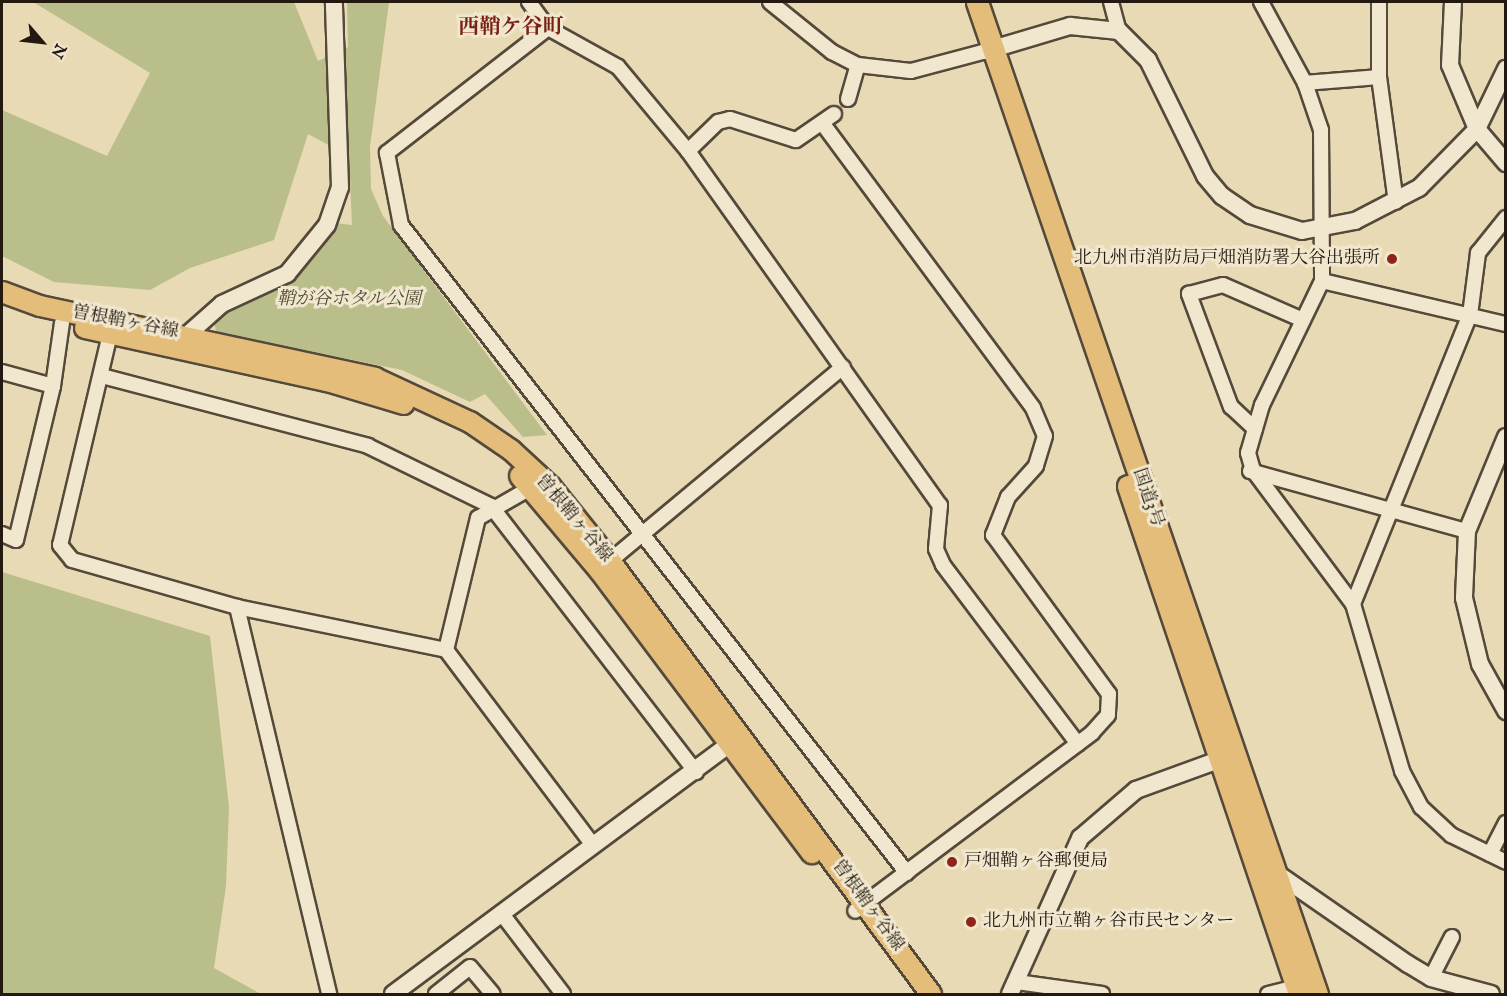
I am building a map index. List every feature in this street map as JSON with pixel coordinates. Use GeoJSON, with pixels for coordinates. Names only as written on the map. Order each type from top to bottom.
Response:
{"type":"FeatureCollection","features":[{"type":"Feature","properties":{"kind":"highway","name":"国道3号"},"geometry":{"type":"LineString","coordinates":[[962,2],[986,51],[1228,756],[1298,991]]}},
{"type":"Feature","properties":{"kind":"highway","name":"国道3号"},"geometry":{"type":"LineString","coordinates":[[977,2],[986,51]]}},
{"type":"Feature","properties":{"kind":"highway","name":"国道3号"},"geometry":{"type":"LineString","coordinates":[[1228,756],[1275,872],[1317,994]]}},
{"type":"Feature","properties":{"kind":"main road","name":"曽根鞘ヶ谷線"},"geometry":{"type":"LineString","coordinates":[[2,292],[39,306],[375,378],[470,422],[551,487],[610,561],[735,740],[860,908],[918,994]]}},
{"type":"Feature","properties":{"kind":"main road","name":"曽根鞘ヶ谷線"},"geometry":{"type":"LineString","coordinates":[[2,307],[62,323],[372,392],[463,433],[532,487],[735,740]]}},
{"type":"Feature","properties":{"kind":"main road","name":"曽根鞘ヶ谷線"},"geometry":{"type":"LineString","coordinates":[[860,908],[931,994]]}},
{"type":"Feature","properties":{"kind":"street"},"geometry":{"type":"LineString","coordinates":[[186,336],[222,304],[287,274],[327,225],[340,187],[334,2]]}},
{"type":"Feature","properties":{"kind":"street"},"geometry":{"type":"LineString","coordinates":[[529,2],[548,28],[618,67],[688,151],[940,504],[936,549],[943,565],[1078,744]]}},
{"type":"Feature","properties":{"kind":"street"},"geometry":{"type":"LineString","coordinates":[[770,2],[832,52],[858,65],[911,71],[1070,26],[1119,31]]}},
{"type":"Feature","properties":{"kind":"street"},"geometry":{"type":"LineString","coordinates":[[1111,2],[1119,31],[1148,60],[1205,176],[1222,196],[1279,226],[1320,230],[1395,202],[1448,164],[1477,129],[1506,69]]}},
{"type":"Feature","properties":{"kind":"street"},"geometry":{"type":"LineString","coordinates":[[1261,2],[1305,83],[1321,130],[1322,281],[1255,429],[1248,453],[1250,471],[1353,604],[1402,771],[1416,798],[1451,835],[1506,862]]}},
{"type":"Feature","properties":{"kind":"street"},"geometry":{"type":"LineString","coordinates":[[1378,2],[1379,77],[1395,202]]}},
{"type":"Feature","properties":{"kind":"street"},"geometry":{"type":"LineString","coordinates":[[1453,2],[1450,65],[1477,129],[1506,164]]}},
{"type":"Feature","properties":{"kind":"street"},"geometry":{"type":"LineString","coordinates":[[548,28],[387,153],[401,225],[645,531],[907,873]]}},
{"type":"Feature","properties":{"kind":"street"},"geometry":{"type":"LineString","coordinates":[[848,99],[858,65]]}},
{"type":"Feature","properties":{"kind":"street"},"geometry":{"type":"LineString","coordinates":[[1305,83],[1379,77]]}},
{"type":"Feature","properties":{"kind":"street"},"geometry":{"type":"LineString","coordinates":[[688,151],[701,134],[730,119],[796,140],[829,119],[1033,408],[1045,436],[1036,466],[1008,497],[993,535],[1109,694],[1108,715],[1078,744],[860,908]]}},
{"type":"Feature","properties":{"kind":"street"},"geometry":{"type":"LineString","coordinates":[[1353,604],[1395,512],[1470,315],[1478,253],[1506,218]]}},
{"type":"Feature","properties":{"kind":"street"},"geometry":{"type":"LineString","coordinates":[[1322,281],[1506,324]]}},
{"type":"Feature","properties":{"kind":"street"},"geometry":{"type":"LineString","coordinates":[[1255,429],[1231,407],[1189,294],[1223,285],[1303,320]]}},
{"type":"Feature","properties":{"kind":"street"},"geometry":{"type":"LineString","coordinates":[[2,534],[16,540],[53,386],[62,323]]}},
{"type":"Feature","properties":{"kind":"street"},"geometry":{"type":"LineString","coordinates":[[110,334],[102,376],[60,545],[72,560],[237,607],[446,650],[593,845]]}},
{"type":"Feature","properties":{"kind":"street"},"geometry":{"type":"LineString","coordinates":[[610,561],[843,367]]}},
{"type":"Feature","properties":{"kind":"street"},"geometry":{"type":"LineString","coordinates":[[2,372],[53,386]]}},
{"type":"Feature","properties":{"kind":"street"},"geometry":{"type":"LineString","coordinates":[[102,376],[368,446],[491,506],[696,772]]}},
{"type":"Feature","properties":{"kind":"street"},"geometry":{"type":"LineString","coordinates":[[1506,437],[1467,531],[1464,598],[1470,634],[1506,711]]}},
{"type":"Feature","properties":{"kind":"street"},"geometry":{"type":"LineString","coordinates":[[1250,471],[1467,531]]}},
{"type":"Feature","properties":{"kind":"street"},"geometry":{"type":"LineString","coordinates":[[446,650],[478,519],[491,506],[532,487]]}},
{"type":"Feature","properties":{"kind":"street"},"geometry":{"type":"LineString","coordinates":[[237,607],[329,994]]}},
{"type":"Feature","properties":{"kind":"street"},"geometry":{"type":"LineString","coordinates":[[393,994],[593,845],[696,772],[735,740]]}},
{"type":"Feature","properties":{"kind":"street"},"geometry":{"type":"LineString","coordinates":[[1102,994],[1014,988],[1080,838],[1136,790],[1228,756]]}},
{"type":"Feature","properties":{"kind":"street"},"geometry":{"type":"LineString","coordinates":[[1490,854],[1506,823]]}},
{"type":"Feature","properties":{"kind":"street"},"geometry":{"type":"LineString","coordinates":[[1275,872],[1431,978],[1491,994]]}},
{"type":"Feature","properties":{"kind":"street"},"geometry":{"type":"LineString","coordinates":[[502,914],[563,994]]}},
{"type":"Feature","properties":{"kind":"street"},"geometry":{"type":"LineString","coordinates":[[1431,978],[1452,937]]}},
{"type":"Feature","properties":{"kind":"street"},"geometry":{"type":"LineString","coordinates":[[436,994],[470,967],[493,994]]}},
{"type":"Feature","properties":{"kind":"street"},"geometry":{"type":"LineString","coordinates":[[1268,994],[1298,991]]}},
{"type":"Feature","properties":{"kind":"green space","name":"鞘が谷ホタル公園"},"geometry":{"type":"Polygon","coordinates":[[[33,2],[294,2],[318,61],[348,47],[347,2],[389,2],[370,147],[371,189],[383,216],[547,435],[523,437],[485,394],[470,402],[402,370],[216,332],[214,319],[287,281],[319,251],[335,223],[352,225],[349,156],[308,134],[274,240],[190,268],[150,290],[54,282],[2,256],[2,110],[107,156],[150,73],[33,2]]]}},
{"type":"Feature","properties":{"kind":"green space"},"geometry":{"type":"Polygon","coordinates":[[[2,572],[210,636],[229,807],[226,886],[214,968],[261,994],[2,994],[2,572]]]}},
{"type":"Feature","properties":{"kind":"place","name":"北九州市消防局戸畑消防署大谷出張所"},"geometry":{"type":"Point","coordinates":[1392,259]}},
{"type":"Feature","properties":{"kind":"place","name":"戸畑鞘ヶ谷郵便局"},"geometry":{"type":"Point","coordinates":[952,862]}},
{"type":"Feature","properties":{"kind":"place","name":"北九州市立鞘ヶ谷市民センター"},"geometry":{"type":"Point","coordinates":[971,922]}},
{"type":"Feature","properties":{"kind":"district","name":"西鞘ケ谷町"},"geometry":{"type":"Point","coordinates":[511,28]}}]}
